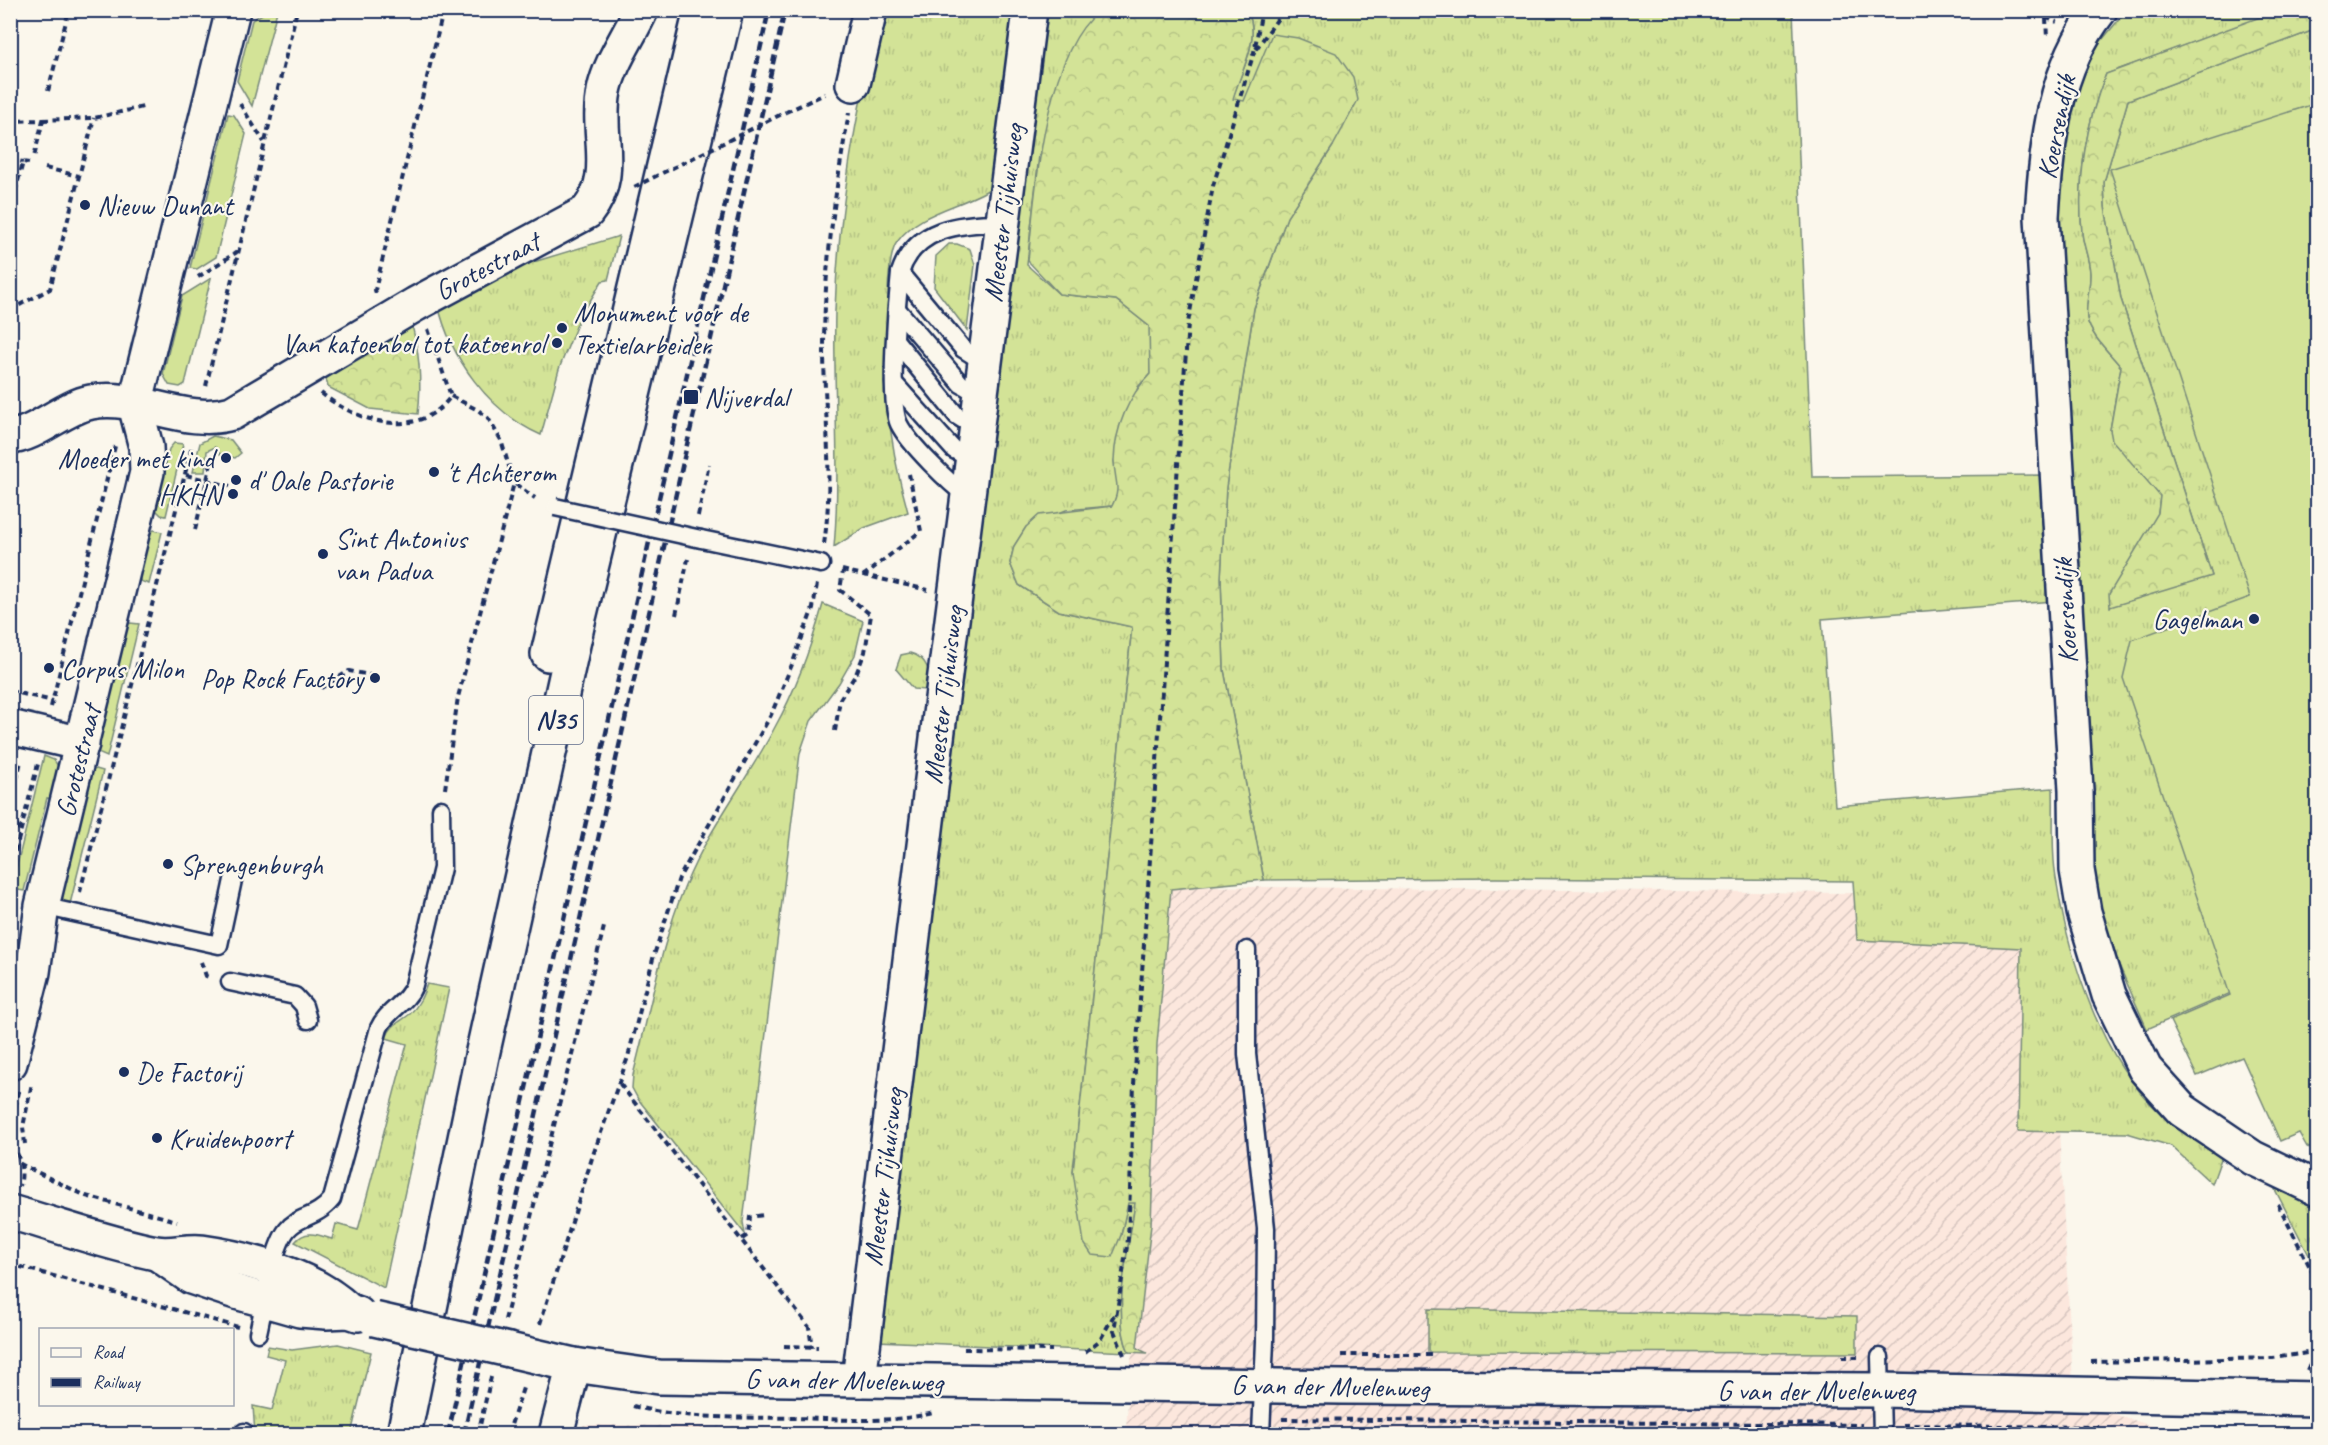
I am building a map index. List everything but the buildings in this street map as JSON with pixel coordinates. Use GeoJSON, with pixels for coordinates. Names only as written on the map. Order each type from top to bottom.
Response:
{"type":"FeatureCollection","features":[{"type":"Feature","properties":{"kind":"street","name":"Grotestraat"},"geometry":{"type":"LineString","coordinates":[[22,1070],[42,906],[147,472],[146,447],[135,405],[233,10]]}},
{"type":"Feature","properties":{"kind":"street","name":"Grotestraat"},"geometry":{"type":"LineString","coordinates":[[135,405],[199,417],[218,417],[232,413],[404,312],[587,212],[597,201],[605,172],[601,116],[604,92],[610,72],[641,10]]}},
{"type":"Feature","properties":{"kind":"street","name":"N35"},"geometry":{"type":"LineString","coordinates":[[381,1434],[561,590],[701,10]]}},
{"type":"Feature","properties":{"kind":"street","name":"N35"},"geometry":{"type":"LineString","coordinates":[[404,1434],[483,1051],[578,622],[726,10]]}},
{"type":"Feature","properties":{"kind":"street"},"geometry":{"type":"LineString","coordinates":[[853,84],[870,10]]}},
{"type":"Feature","properties":{"kind":"street","name":"Meester Tijhuisweg"},"geometry":{"type":"LineString","coordinates":[[859,1380],[954,599],[1030,10]]}},
{"type":"Feature","properties":{"kind":"street","name":"Koersendijk"},"geometry":{"type":"LineString","coordinates":[[2100,10],[2084,31],[2069,62],[2058,96],[2044,173],[2042,217],[2075,778],[2077,870],[2084,912],[2109,995],[2145,1069],[2182,1110],[2253,1158],[2318,1189]]}},
{"type":"Feature","properties":{"kind":"street"},"geometry":{"type":"LineString","coordinates":[[10,437],[92,401],[135,405]]}},
{"type":"Feature","properties":{"kind":"street"},"geometry":{"type":"LineString","coordinates":[[10,727],[82,744]]}},
{"type":"Feature","properties":{"kind":"street","name":"Grotestraat"},"geometry":{"type":"LineString","coordinates":[[10,971],[42,906]]}},
{"type":"Feature","properties":{"kind":"street","name":"G van der Muelenweg"},"geometry":{"type":"LineString","coordinates":[[10,1212],[158,1254],[191,1278],[269,1285],[300,1310],[362,1315],[574,1365],[659,1377],[1880,1390],[2318,1399]]}},
{"type":"Feature","properties":{"kind":"street"},"geometry":{"type":"LineString","coordinates":[[556,1434],[574,1365]]}},
{"type":"Feature","properties":{"kind":"lane"},"geometry":{"type":"LineString","coordinates":[[968,497],[950,484],[898,423],[894,383],[900,273],[909,253],[928,236],[969,224],[1001,223]]}},
{"type":"Feature","properties":{"kind":"lane"},"geometry":{"type":"LineString","coordinates":[[900,273],[963,349],[984,363]]}},
{"type":"Feature","properties":{"kind":"lane"},"geometry":{"type":"LineString","coordinates":[[897,309],[961,384],[980,395]]}},
{"type":"Feature","properties":{"kind":"lane"},"geometry":{"type":"LineString","coordinates":[[896,341],[957,416],[976,428]]}},
{"type":"Feature","properties":{"kind":"lane"},"geometry":{"type":"LineString","coordinates":[[894,383],[954,450],[973,460]]}},
{"type":"Feature","properties":{"kind":"lane"},"geometry":{"type":"LineString","coordinates":[[555,507],[695,543],[821,564]]}},
{"type":"Feature","properties":{"kind":"lane"},"geometry":{"type":"LineString","coordinates":[[258,1333],[277,1249],[287,1230],[296,1222],[317,1215],[332,1200],[379,1028],[386,1017],[404,1002],[412,991],[442,868],[441,809]]}},
{"type":"Feature","properties":{"kind":"lane"},"geometry":{"type":"LineString","coordinates":[[42,906],[219,945],[233,880]]}},
{"type":"Feature","properties":{"kind":"lane"},"geometry":{"type":"LineString","coordinates":[[1247,950],[1247,1054],[1266,1228],[1260,1434]]}},
{"type":"Feature","properties":{"kind":"lane"},"geometry":{"type":"LineString","coordinates":[[230,982],[295,996],[304,1006],[308,1020]]}},
{"type":"Feature","properties":{"kind":"lane"},"geometry":{"type":"LineString","coordinates":[[1880,1357],[1882,1434]]}},
{"type":"Feature","properties":{"kind":"path"},"geometry":{"type":"LineString","coordinates":[[48,91],[69,10]]}},
{"type":"Feature","properties":{"kind":"path","name":"Grotestraat"},"geometry":{"type":"LineString","coordinates":[[75,913],[186,475],[297,10]]}},
{"type":"Feature","properties":{"kind":"path"},"geometry":{"type":"LineString","coordinates":[[438,10],[442,16],[375,290],[404,312],[445,374],[451,396],[488,418],[501,440],[514,483],[525,493],[555,507]]}},
{"type":"Feature","properties":{"kind":"path"},"geometry":{"type":"LineString","coordinates":[[1125,1383],[1125,1357],[1114,1331],[1128,1239],[1134,1085],[1188,323],[1213,186],[1254,52],[1262,10]]}},
{"type":"Feature","properties":{"kind":"path"},"geometry":{"type":"LineString","coordinates":[[1254,52],[1284,10]]}},
{"type":"Feature","properties":{"kind":"path"},"geometry":{"type":"LineString","coordinates":[[2026,10],[2043,17]]}},
{"type":"Feature","properties":{"kind":"path"},"geometry":{"type":"LineString","coordinates":[[540,1324],[593,1155],[620,1084],[656,946],[679,878],[771,715],[813,608],[821,564],[828,501],[824,349],[827,268],[836,189],[853,84],[835,89],[786,112],[634,187]]}},
{"type":"Feature","properties":{"kind":"path"},"geometry":{"type":"LineString","coordinates":[[10,121],[94,118],[144,107]]}},
{"type":"Feature","properties":{"kind":"path"},"geometry":{"type":"LineString","coordinates":[[10,310],[50,289],[94,118]]}},
{"type":"Feature","properties":{"kind":"path"},"geometry":{"type":"LineString","coordinates":[[34,157],[43,120]]}},
{"type":"Feature","properties":{"kind":"path"},"geometry":{"type":"LineString","coordinates":[[10,159],[29,163]]}},
{"type":"Feature","properties":{"kind":"path"},"geometry":{"type":"LineString","coordinates":[[10,212],[23,162]]}},
{"type":"Feature","properties":{"kind":"path"},"geometry":{"type":"LineString","coordinates":[[45,168],[79,176]]}},
{"type":"Feature","properties":{"kind":"path"},"geometry":{"type":"LineString","coordinates":[[305,372],[323,395],[359,414],[386,422],[415,423],[428,418],[442,408],[451,396]]}},
{"type":"Feature","properties":{"kind":"path","name":"Grotestraat"},"geometry":{"type":"LineString","coordinates":[[10,872],[112,452],[135,405]]}},
{"type":"Feature","properties":{"kind":"path"},"geometry":{"type":"LineString","coordinates":[[195,530],[213,455]]}},
{"type":"Feature","properties":{"kind":"path"},"geometry":{"type":"LineString","coordinates":[[676,615],[695,543],[709,464]]}},
{"type":"Feature","properties":{"kind":"path"},"geometry":{"type":"LineString","coordinates":[[863,576],[921,531],[907,467]]}},
{"type":"Feature","properties":{"kind":"path"},"geometry":{"type":"LineString","coordinates":[[186,475],[230,486]]}},
{"type":"Feature","properties":{"kind":"path"},"geometry":{"type":"LineString","coordinates":[[441,809],[458,697],[514,483]]}},
{"type":"Feature","properties":{"kind":"path"},"geometry":{"type":"LineString","coordinates":[[821,564],[863,576],[939,592],[954,599]]}},
{"type":"Feature","properties":{"kind":"path"},"geometry":{"type":"LineString","coordinates":[[835,731],[840,699],[856,674],[865,652],[871,615],[840,590],[843,570]]}},
{"type":"Feature","properties":{"kind":"path"},"geometry":{"type":"LineString","coordinates":[[321,688],[349,671],[370,675]]}},
{"type":"Feature","properties":{"kind":"path"},"geometry":{"type":"LineString","coordinates":[[10,691],[53,701]]}},
{"type":"Feature","properties":{"kind":"path"},"geometry":{"type":"LineString","coordinates":[[10,816],[21,832]]}},
{"type":"Feature","properties":{"kind":"path"},"geometry":{"type":"LineString","coordinates":[[478,1434],[502,1348],[605,922]]}},
{"type":"Feature","properties":{"kind":"path"},"geometry":{"type":"LineString","coordinates":[[22,1070],[25,1144]]}},
{"type":"Feature","properties":{"kind":"path"},"geometry":{"type":"LineString","coordinates":[[620,1084],[809,1328],[812,1346]]}},
{"type":"Feature","properties":{"kind":"path"},"geometry":{"type":"LineString","coordinates":[[10,1159],[21,1162],[86,1196],[180,1222]]}},
{"type":"Feature","properties":{"kind":"path"},"geometry":{"type":"LineString","coordinates":[[2275,1198],[2318,1283]]}},
{"type":"Feature","properties":{"kind":"path"},"geometry":{"type":"LineString","coordinates":[[742,1239],[748,1235],[750,1217],[764,1215]]}},
{"type":"Feature","properties":{"kind":"path"},"geometry":{"type":"LineString","coordinates":[[10,1264],[229,1324]]}},
{"type":"Feature","properties":{"kind":"path"},"geometry":{"type":"LineString","coordinates":[[1085,1352],[1100,1340],[1116,1309]]}},
{"type":"Feature","properties":{"kind":"path"},"geometry":{"type":"LineString","coordinates":[[2314,1352],[2318,1347]]}},
{"type":"Feature","properties":{"kind":"path"},"geometry":{"type":"LineString","coordinates":[[508,1434],[523,1388]]}},
{"type":"Feature","properties":{"kind":"shaded area"},"geometry":{"type":"Polygon","coordinates":[[[1167,886],[2046,895],[2074,1401],[2177,1434],[581,1434],[583,1425],[1126,1429],[1167,886]]]}},
{"type":"Feature","properties":{"kind":"green space"},"geometry":{"type":"Polygon","coordinates":[[[269,10],[277,11],[252,106],[237,81],[252,20],[269,10]]]}},
{"type":"Feature","properties":{"kind":"green space"},"geometry":{"type":"Polygon","coordinates":[[[2279,10],[2317,11],[2317,29],[2128,100],[2104,182],[2105,207],[2121,299],[2212,576],[2110,607],[2109,594],[2158,513],[2160,496],[2112,440],[2110,430],[2121,367],[2096,337],[2087,318],[2090,272],[2082,232],[2081,192],[2088,132],[2093,112],[2106,74],[2279,10]]]}},
{"type":"Feature","properties":{"kind":"green space"},"geometry":{"type":"Polygon","coordinates":[[[880,11],[1017,11],[991,188],[917,223],[897,242],[891,260],[888,283],[886,378],[895,457],[908,512],[864,528],[834,547],[837,488],[835,311],[840,235],[856,122],[880,11]]]}},
{"type":"Feature","properties":{"kind":"green space"},"geometry":{"type":"Polygon","coordinates":[[[1043,11],[1099,11],[1094,15],[1039,155],[1027,265],[1059,294],[1116,300],[1150,327],[1150,374],[1138,387],[1114,461],[1119,492],[1112,506],[1066,510],[1026,527],[1014,546],[1010,563],[1019,585],[1059,611],[1132,627],[1073,1172],[1121,1235],[1128,1202],[1135,1203],[1122,1300],[1124,1337],[1129,1352],[877,1341],[1043,11]]]}},
{"type":"Feature","properties":{"kind":"green space"},"geometry":{"type":"Polygon","coordinates":[[[1099,11],[1247,11],[1251,21],[1251,43],[1233,99],[1244,101],[1272,34],[1298,38],[1336,53],[1353,77],[1358,100],[1333,146],[1287,217],[1254,308],[1226,487],[1221,578],[1224,670],[1264,880],[1171,889],[1157,1044],[1151,1225],[1137,1348],[1147,1353],[1129,1352],[1122,1319],[1123,1279],[1135,1203],[1128,1203],[1121,1235],[1112,1257],[1092,1255],[1084,1243],[1073,1172],[1132,627],[1059,611],[1019,585],[1010,563],[1014,546],[1026,527],[1039,515],[1112,506],[1117,493],[1114,460],[1120,425],[1129,403],[1150,374],[1149,326],[1116,300],[1059,294],[1028,261],[1039,164],[1054,91],[1080,31],[1099,11]]]}},
{"type":"Feature","properties":{"kind":"green space"},"geometry":{"type":"Polygon","coordinates":[[[1247,11],[1793,11],[1812,477],[2044,475],[2053,601],[1822,619],[1835,806],[2053,788],[2053,848],[2062,913],[2079,975],[2091,1006],[2104,1036],[2138,1089],[2173,1124],[2222,1156],[2212,1184],[2171,1146],[2127,1133],[2018,1131],[2021,948],[1857,940],[1853,881],[1496,878],[1264,880],[1224,670],[1221,578],[1226,487],[1254,309],[1287,217],[1333,146],[1244,102],[1232,99],[1251,43],[1251,21],[1247,11]]]}},
{"type":"Feature","properties":{"kind":"green space"},"geometry":{"type":"Polygon","coordinates":[[[2126,11],[2279,11],[2106,74],[2088,132],[2082,172],[2082,232],[2090,272],[2087,318],[2096,337],[2121,367],[2110,430],[2160,496],[2158,513],[2212,576],[2121,299],[2105,207],[2104,182],[2128,100],[2317,29],[2317,956],[2147,1029],[2108,940],[2094,895],[2071,494],[2058,191],[2068,109],[2092,52],[2126,11]]]}},
{"type":"Feature","properties":{"kind":"green space","name":"Gagelman"},"geometry":{"type":"Polygon","coordinates":[[[2318,103],[2317,1151],[2307,1147],[2299,1133],[2280,1141],[2242,1057],[2197,1076],[2170,1021],[2230,995],[2123,678],[2132,640],[2250,597],[2110,169],[2318,103]]]}},
{"type":"Feature","properties":{"kind":"green space"},"geometry":{"type":"Polygon","coordinates":[[[228,114],[234,115],[246,134],[216,257],[197,269],[190,268],[228,114]]]}},
{"type":"Feature","properties":{"kind":"green space"},"geometry":{"type":"Polygon","coordinates":[[[619,236],[608,280],[602,281],[579,319],[559,369],[541,435],[522,425],[505,412],[475,381],[452,344],[438,304],[527,264],[619,236]]]}},
{"type":"Feature","properties":{"kind":"green space"},"geometry":{"type":"Polygon","coordinates":[[[949,244],[957,244],[970,249],[975,265],[967,330],[934,287],[936,256],[949,244]]]}},
{"type":"Feature","properties":{"kind":"green space"},"geometry":{"type":"Polygon","coordinates":[[[211,278],[185,384],[180,387],[169,385],[163,374],[182,296],[211,278]]]}},
{"type":"Feature","properties":{"kind":"green space"},"geometry":{"type":"Polygon","coordinates":[[[410,319],[419,366],[418,414],[370,409],[328,387],[325,375],[410,319]]]}},
{"type":"Feature","properties":{"kind":"green space"},"geometry":{"type":"Polygon","coordinates":[[[213,436],[231,440],[241,453],[235,458],[220,454],[215,447],[207,451],[205,472],[193,472],[200,443],[213,436]]]}},
{"type":"Feature","properties":{"kind":"green space"},"geometry":{"type":"Polygon","coordinates":[[[174,443],[183,444],[166,516],[156,510],[169,449],[174,443]]]}},
{"type":"Feature","properties":{"kind":"green space"},"geometry":{"type":"Polygon","coordinates":[[[154,530],[162,532],[149,584],[140,581],[139,574],[148,535],[154,530]]]}},
{"type":"Feature","properties":{"kind":"green space"},"geometry":{"type":"Polygon","coordinates":[[[823,604],[863,621],[855,655],[839,683],[811,721],[800,753],[743,1222],[745,1234],[638,1099],[632,1088],[633,1075],[662,956],[685,886],[716,825],[783,712],[803,667],[823,604]]]}},
{"type":"Feature","properties":{"kind":"green space"},"geometry":{"type":"Polygon","coordinates":[[[130,623],[139,624],[107,757],[96,749],[126,626],[130,623]]]}},
{"type":"Feature","properties":{"kind":"green space"},"geometry":{"type":"Polygon","coordinates":[[[910,653],[921,658],[925,663],[929,673],[926,690],[913,689],[896,669],[901,655],[910,653]]]}},
{"type":"Feature","properties":{"kind":"green space"},"geometry":{"type":"Polygon","coordinates":[[[44,756],[54,760],[62,772],[57,800],[47,798],[24,891],[11,889],[44,756]]]}},
{"type":"Feature","properties":{"kind":"green space"},"geometry":{"type":"Polygon","coordinates":[[[96,769],[103,771],[70,904],[65,903],[60,893],[91,771],[96,769]]]}},
{"type":"Feature","properties":{"kind":"green space"},"geometry":{"type":"Polygon","coordinates":[[[427,984],[449,988],[384,1288],[295,1242],[308,1234],[332,1239],[336,1224],[358,1230],[407,1044],[386,1038],[393,1027],[416,1007],[427,984]]]}},
{"type":"Feature","properties":{"kind":"green space"},"geometry":{"type":"Polygon","coordinates":[[[2266,1172],[2317,1203],[2317,1272],[2311,1259],[2266,1172]]]}},
{"type":"Feature","properties":{"kind":"green space"},"geometry":{"type":"Polygon","coordinates":[[[1428,1309],[1857,1316],[1857,1353],[1428,1352],[1428,1309]]]}},
{"type":"Feature","properties":{"kind":"green space"},"geometry":{"type":"Polygon","coordinates":[[[338,1344],[371,1352],[351,1434],[255,1434],[253,1406],[272,1410],[285,1360],[266,1355],[268,1346],[292,1350],[338,1344]]]}},
{"type":"Feature","properties":{"kind":"railway"},"geometry":{"type":"LineString","coordinates":[[448,1434],[769,10]]}},
{"type":"Feature","properties":{"kind":"railway"},"geometry":{"type":"LineString","coordinates":[[464,1434],[785,10]]}},
{"type":"Feature","properties":{"kind":"place","name":"Nieuw Dunant"},"geometry":{"type":"Point","coordinates":[85,205]}},
{"type":"Feature","properties":{"kind":"place","name":"Monument voor de Textielarbeider"},"geometry":{"type":"Point","coordinates":[562,328]}},
{"type":"Feature","properties":{"kind":"place","name":"Van katoenbol tot katoenrol"},"geometry":{"type":"Point","coordinates":[557,343]}},
{"type":"Feature","properties":{"kind":"place","name":"Nijverdal"},"geometry":{"type":"Point","coordinates":[691,397]}},
{"type":"Feature","properties":{"kind":"place","name":"Moeder met kind"},"geometry":{"type":"Point","coordinates":[226,458]}},
{"type":"Feature","properties":{"kind":"place","name":"'t Achterom"},"geometry":{"type":"Point","coordinates":[434,472]}},
{"type":"Feature","properties":{"kind":"place","name":"d' Oale Pastorie"},"geometry":{"type":"Point","coordinates":[236,480]}},
{"type":"Feature","properties":{"kind":"place","name":"HKHN"},"geometry":{"type":"Point","coordinates":[233,494]}},
{"type":"Feature","properties":{"kind":"place","name":"Sint Antonius van Padua"},"geometry":{"type":"Point","coordinates":[323,554]}},
{"type":"Feature","properties":{"kind":"place","name":"Gagelman"},"geometry":{"type":"Point","coordinates":[2254,619]}},
{"type":"Feature","properties":{"kind":"place","name":"Corpus Milon"},"geometry":{"type":"Point","coordinates":[49,668]}},
{"type":"Feature","properties":{"kind":"place","name":"Pop Rock Factory"},"geometry":{"type":"Point","coordinates":[375,678]}},
{"type":"Feature","properties":{"kind":"place","name":"Sprengenburgh"},"geometry":{"type":"Point","coordinates":[168,864]}},
{"type":"Feature","properties":{"kind":"place","name":"De Factorij"},"geometry":{"type":"Point","coordinates":[124,1072]}},
{"type":"Feature","properties":{"kind":"place","name":"Kruidenpoort"},"geometry":{"type":"Point","coordinates":[157,1138]}}]}
